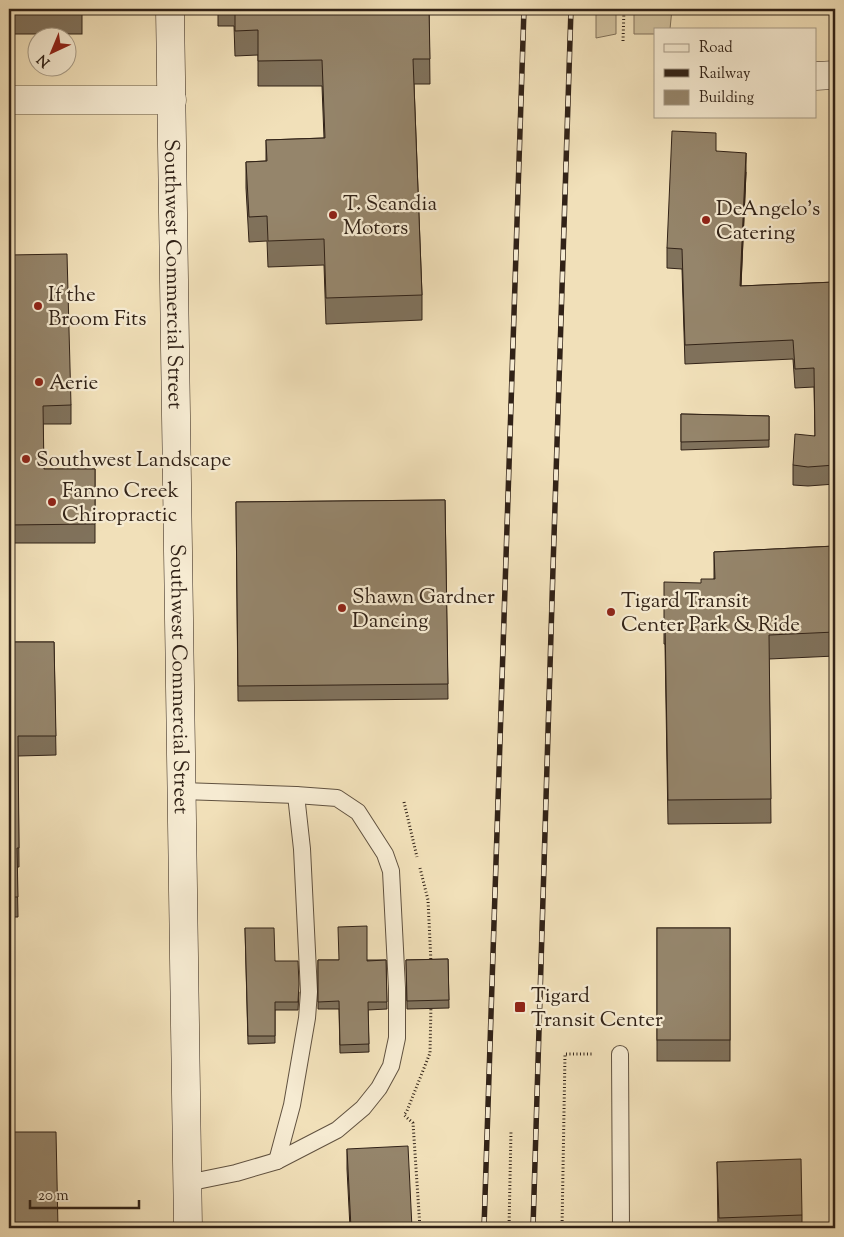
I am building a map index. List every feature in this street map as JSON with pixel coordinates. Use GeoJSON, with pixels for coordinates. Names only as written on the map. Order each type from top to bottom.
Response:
{"type":"FeatureCollection","features":[{"type":"Feature","properties":{"kind":"street","name":"Southwest Commercial Street"},"geometry":{"type":"LineString","coordinates":[[170,9],[188,1228]]}},
{"type":"Feature","properties":{"kind":"street"},"geometry":{"type":"LineString","coordinates":[[816,76],[835,75]]}},
{"type":"Feature","properties":{"kind":"street"},"geometry":{"type":"LineString","coordinates":[[9,100],[172,100]]}},
{"type":"Feature","properties":{"kind":"lane"},"geometry":{"type":"LineString","coordinates":[[182,791],[337,798],[358,812],[386,854],[391,871],[397,988],[397,1038],[390,1066],[378,1088],[363,1108],[337,1130],[277,1161],[236,1173],[187,1183]]}},
{"type":"Feature","properties":{"kind":"lane"},"geometry":{"type":"LineString","coordinates":[[277,1161],[292,1105],[307,1018],[309,992],[302,849],[296,795]]}},
{"type":"Feature","properties":{"kind":"lane"},"geometry":{"type":"LineString","coordinates":[[620,1054],[621,1228]]}},
{"type":"Feature","properties":{"kind":"path"},"geometry":{"type":"LineString","coordinates":[[622,42],[624,9]]}},
{"type":"Feature","properties":{"kind":"path"},"geometry":{"type":"LineString","coordinates":[[562,1228],[565,1054],[620,1054]]}},
{"type":"Feature","properties":{"kind":"path"},"geometry":{"type":"LineString","coordinates":[[404,1115],[413,1123],[420,1228]]}},
{"type":"Feature","properties":{"kind":"path"},"geometry":{"type":"LineString","coordinates":[[509,1228],[511,1131]]}},
{"type":"Feature","properties":{"kind":"shaded area"},"geometry":{"type":"Polygon","coordinates":[[[596,9],[616,9],[616,34],[596,38],[596,9]]]}},
{"type":"Feature","properties":{"kind":"shaded area"},"geometry":{"type":"Polygon","coordinates":[[[634,9],[672,9],[670,28],[654,28],[654,34],[634,34],[634,9]]]}},
{"type":"Feature","properties":{"kind":"building"},"geometry":{"type":"Polygon","coordinates":[[[235,9],[429,9],[430,59],[413,59],[422,295],[326,298],[324,239],[268,241],[267,216],[249,217],[246,162],[267,161],[266,140],[325,138],[322,60],[258,61],[258,30],[235,31],[235,9]]]}},
{"type":"Feature","properties":{"kind":"building"},"geometry":{"type":"Polygon","coordinates":[[[672,131],[716,133],[716,151],[746,153],[740,286],[835,282],[835,465],[808,467],[793,465],[795,434],[815,436],[814,368],[795,369],[793,340],[685,345],[682,249],[667,248],[672,131]]]}},
{"type":"Feature","properties":{"kind":"building"},"geometry":{"type":"Polygon","coordinates":[[[67,254],[71,405],[43,406],[44,469],[95,469],[95,524],[9,525],[9,255],[67,254]]]}},
{"type":"Feature","properties":{"kind":"building"},"geometry":{"type":"Polygon","coordinates":[[[681,414],[769,416],[769,440],[681,442],[681,414]]]}},
{"type":"Feature","properties":{"kind":"building","name":"Shawn Gardner Dancing"},"geometry":{"type":"Polygon","coordinates":[[[445,500],[448,684],[238,686],[236,502],[445,500]]]}},
{"type":"Feature","properties":{"kind":"building"},"geometry":{"type":"Polygon","coordinates":[[[835,546],[835,632],[769,635],[771,799],[668,800],[664,582],[701,583],[701,579],[715,579],[714,552],[835,546]]]}},
{"type":"Feature","properties":{"kind":"building"},"geometry":{"type":"Polygon","coordinates":[[[9,642],[54,642],[56,736],[18,736],[18,897],[9,897],[9,642]]]}},
{"type":"Feature","properties":{"kind":"building"},"geometry":{"type":"Polygon","coordinates":[[[367,926],[367,961],[386,960],[387,1002],[368,1002],[369,1044],[340,1045],[339,1001],[318,1002],[318,960],[339,960],[338,927],[367,926]]]}},
{"type":"Feature","properties":{"kind":"building"},"geometry":{"type":"Polygon","coordinates":[[[245,928],[274,928],[275,961],[298,961],[298,1002],[275,1002],[275,1036],[248,1036],[245,928]]]}},
{"type":"Feature","properties":{"kind":"building"},"geometry":{"type":"Polygon","coordinates":[[[657,928],[730,928],[730,1040],[657,1040],[657,928]]]}},
{"type":"Feature","properties":{"kind":"building"},"geometry":{"type":"Polygon","coordinates":[[[448,959],[449,1000],[407,1001],[406,960],[448,959]]]}},
{"type":"Feature","properties":{"kind":"building"},"geometry":{"type":"Polygon","coordinates":[[[9,1132],[56,1132],[58,1228],[9,1228],[9,1132]]]}},
{"type":"Feature","properties":{"kind":"building"},"geometry":{"type":"Polygon","coordinates":[[[408,1146],[412,1228],[351,1228],[347,1149],[408,1146]]]}},
{"type":"Feature","properties":{"kind":"building"},"geometry":{"type":"Polygon","coordinates":[[[801,1159],[802,1215],[719,1218],[717,1162],[801,1159]]]}},
{"type":"Feature","properties":{"kind":"railway"},"geometry":{"type":"LineString","coordinates":[[484,1228],[524,9]]}},
{"type":"Feature","properties":{"kind":"railway"},"geometry":{"type":"LineString","coordinates":[[533,1228],[571,9]]}},
{"type":"Feature","properties":{"kind":"place","name":"T. Scandia Motors"},"geometry":{"type":"Point","coordinates":[333,215]}},
{"type":"Feature","properties":{"kind":"place","name":"DeAngelo's Catering"},"geometry":{"type":"Point","coordinates":[706,220]}},
{"type":"Feature","properties":{"kind":"place","name":"If the Broom Fits"},"geometry":{"type":"Point","coordinates":[38,306]}},
{"type":"Feature","properties":{"kind":"place","name":"Aerie"},"geometry":{"type":"Point","coordinates":[39,382]}},
{"type":"Feature","properties":{"kind":"place","name":"Southwest Landscape"},"geometry":{"type":"Point","coordinates":[26,459]}},
{"type":"Feature","properties":{"kind":"place","name":"Fanno Creek Chiropractic"},"geometry":{"type":"Point","coordinates":[52,502]}},
{"type":"Feature","properties":{"kind":"place","name":"Shawn Gardner Dancing"},"geometry":{"type":"Point","coordinates":[342,608]}},
{"type":"Feature","properties":{"kind":"place","name":"Tigard Transit Center Park & Ride"},"geometry":{"type":"Point","coordinates":[611,612]}},
{"type":"Feature","properties":{"kind":"place","name":"Tigard Transit Center"},"geometry":{"type":"Point","coordinates":[520,1007]}}]}
